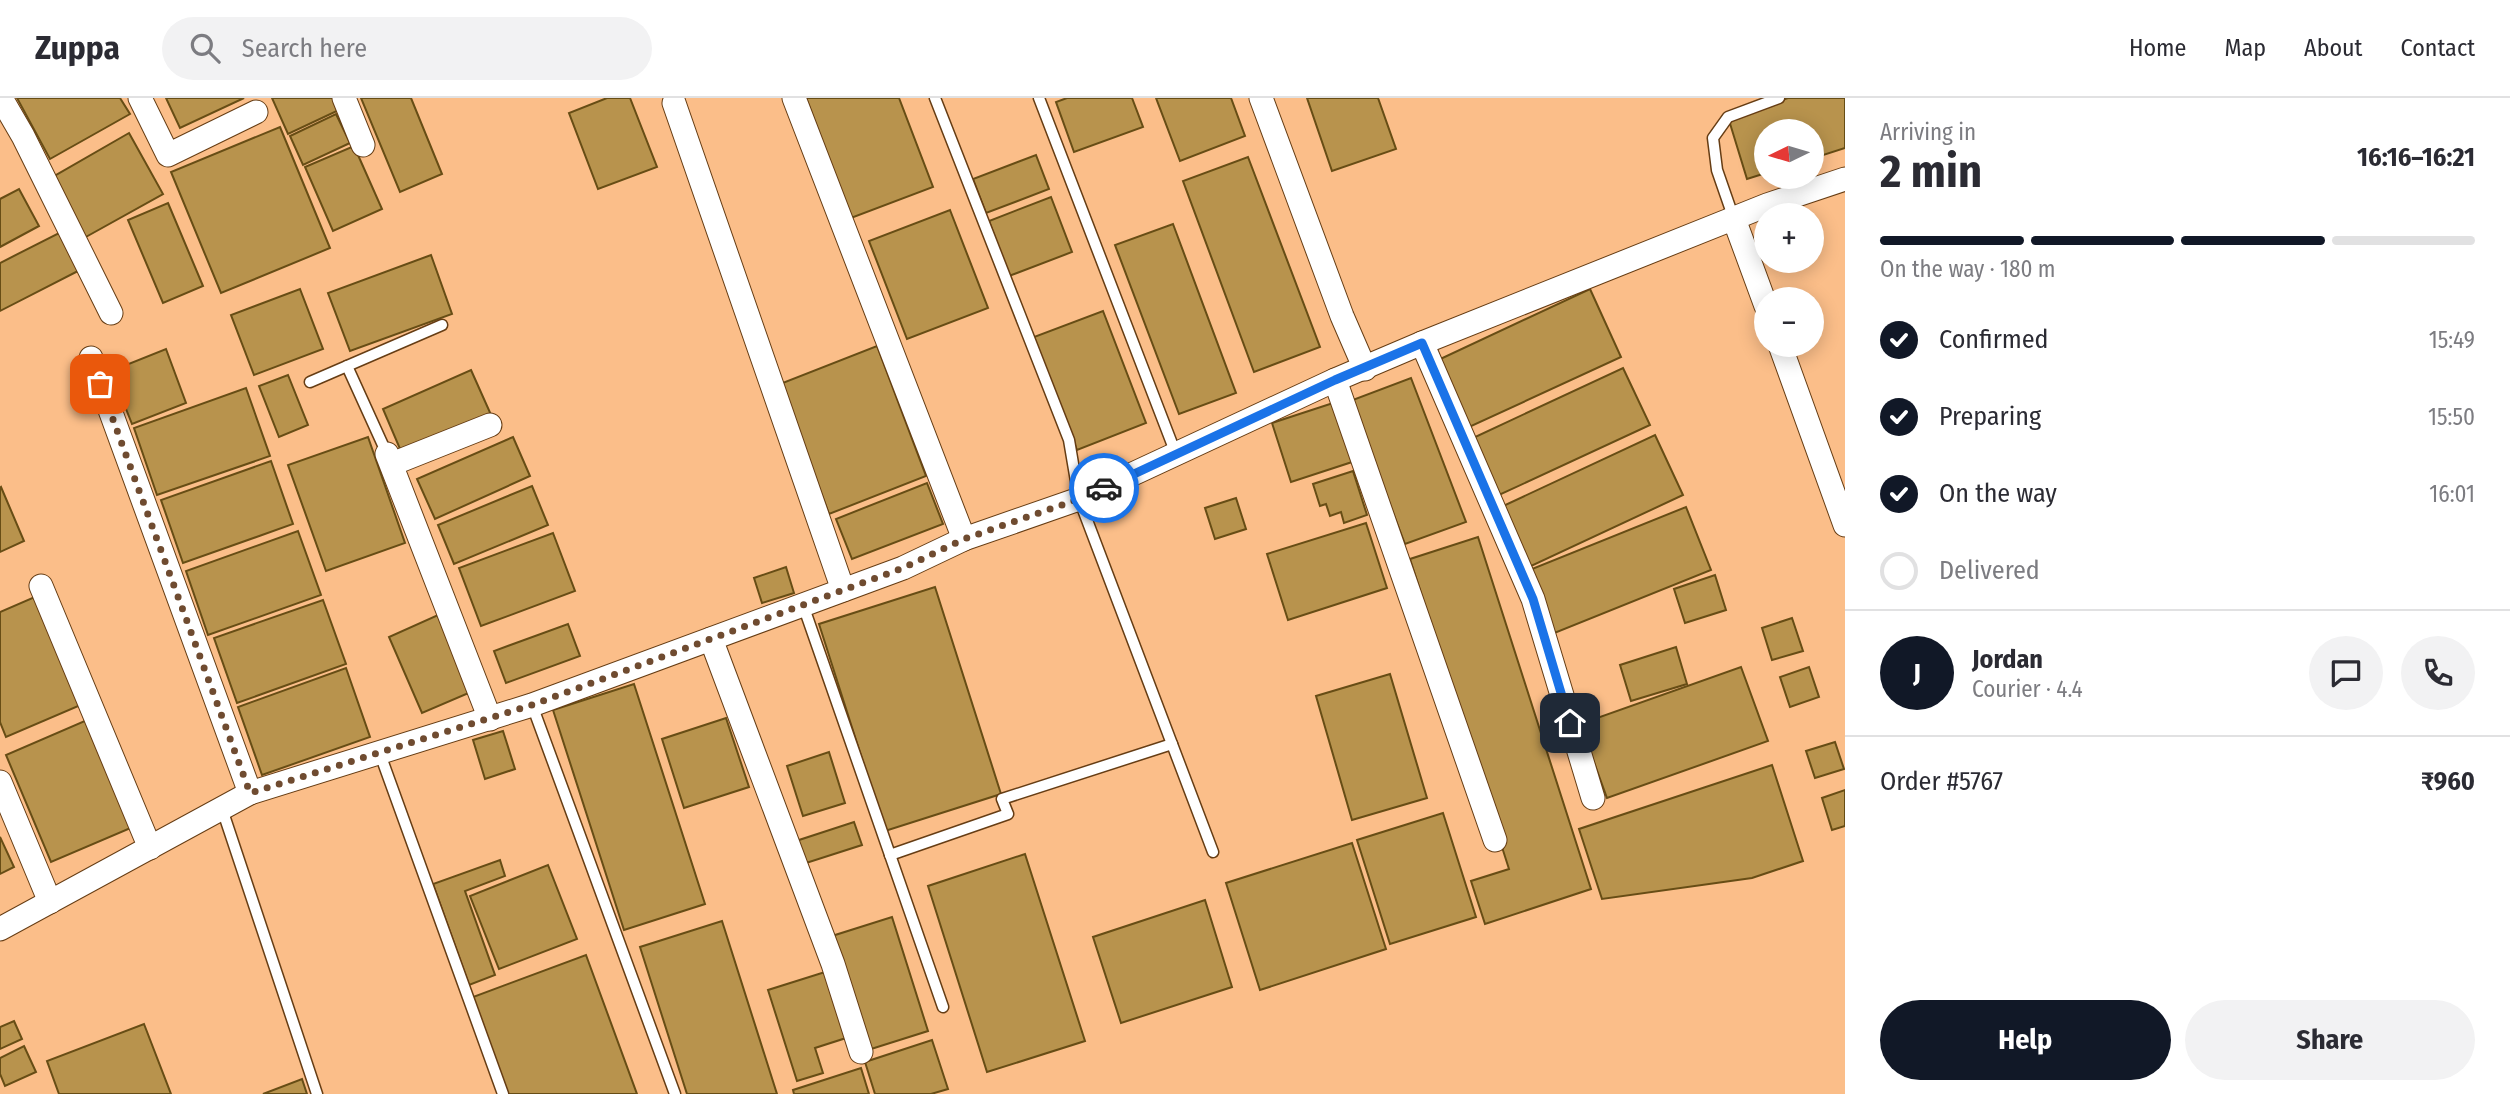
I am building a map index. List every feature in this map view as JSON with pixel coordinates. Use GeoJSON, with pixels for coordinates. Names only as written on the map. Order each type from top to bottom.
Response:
{"type":"FeatureCollection","features":[{"type":"Feature","properties":{"kind":"street"},"geometry":{"type":"LineString","coordinates":[[1,98],[23,136],[111,313]]}},
{"type":"Feature","properties":{"kind":"street"},"geometry":{"type":"LineString","coordinates":[[140,98],[168,155],[256,112]]}},
{"type":"Feature","properties":{"kind":"street"},"geometry":{"type":"LineString","coordinates":[[344,98],[363,145]]}},
{"type":"Feature","properties":{"kind":"street"},"geometry":{"type":"LineString","coordinates":[[794,98],[964,539]]}},
{"type":"Feature","properties":{"kind":"street"},"geometry":{"type":"LineString","coordinates":[[1261,98],[1342,316],[1365,369]]}},
{"type":"Feature","properties":{"kind":"street"},"geometry":{"type":"LineString","coordinates":[[674,103],[843,590]]}},
{"type":"Feature","properties":{"kind":"street"},"geometry":{"type":"LineString","coordinates":[[0,929],[250,793],[532,705],[903,568],[964,539],[1079,499],[1335,380],[1422,343],[1734,219],[1845,180]]}},
{"type":"Feature","properties":{"kind":"street"},"geometry":{"type":"LineString","coordinates":[[1734,219],[1759,287]]}},
{"type":"Feature","properties":{"kind":"street"},"geometry":{"type":"LineString","coordinates":[[1422,343],[1533,599],[1593,798]]}},
{"type":"Feature","properties":{"kind":"street"},"geometry":{"type":"LineString","coordinates":[[1784,357],[1845,525]]}},
{"type":"Feature","properties":{"kind":"street"},"geometry":{"type":"LineString","coordinates":[[91,358],[250,793]]}},
{"type":"Feature","properties":{"kind":"street"},"geometry":{"type":"LineString","coordinates":[[1335,380],[1495,840]]}},
{"type":"Feature","properties":{"kind":"street"},"geometry":{"type":"LineString","coordinates":[[490,425],[389,459],[490,719]]}},
{"type":"Feature","properties":{"kind":"street"},"geometry":{"type":"LineString","coordinates":[[41,586],[150,848]]}},
{"type":"Feature","properties":{"kind":"street"},"geometry":{"type":"LineString","coordinates":[[711,639],[833,964],[861,1052]]}},
{"type":"Feature","properties":{"kind":"street"},"geometry":{"type":"LineString","coordinates":[[0,782],[50,902]]}},
{"type":"Feature","properties":{"kind":"lane"},"geometry":{"type":"LineString","coordinates":[[935,98],[1069,440],[1079,499],[1213,852]]}},
{"type":"Feature","properties":{"kind":"lane"},"geometry":{"type":"LineString","coordinates":[[1039,98],[1176,454]]}},
{"type":"Feature","properties":{"kind":"lane"},"geometry":{"type":"LineString","coordinates":[[1734,219],[1717,170],[1713,138],[1728,117],[1779,98]]}},
{"type":"Feature","properties":{"kind":"lane"},"geometry":{"type":"LineString","coordinates":[[310,382],[442,325]]}},
{"type":"Feature","properties":{"kind":"lane"},"geometry":{"type":"LineString","coordinates":[[347,366],[389,459]]}},
{"type":"Feature","properties":{"kind":"lane"},"geometry":{"type":"LineString","coordinates":[[803,605],[943,1007]]}},
{"type":"Feature","properties":{"kind":"lane"},"geometry":{"type":"LineString","coordinates":[[532,705],[675,1094]]}},
{"type":"Feature","properties":{"kind":"lane"},"geometry":{"type":"LineString","coordinates":[[890,855],[1008,814],[1002,799],[1172,744]]}},
{"type":"Feature","properties":{"kind":"lane"},"geometry":{"type":"LineString","coordinates":[[380,754],[503,1094]]}},
{"type":"Feature","properties":{"kind":"lane"},"geometry":{"type":"LineString","coordinates":[[222,809],[317,1094]]}},
{"type":"Feature","properties":{"kind":"building"},"geometry":{"type":"Polygon","coordinates":[[[17,98],[120,98],[130,114],[50,159],[17,98]]]}},
{"type":"Feature","properties":{"kind":"building"},"geometry":{"type":"Polygon","coordinates":[[[166,98],[244,98],[180,128],[166,98]]]}},
{"type":"Feature","properties":{"kind":"building"},"geometry":{"type":"Polygon","coordinates":[[[272,98],[333,98],[339,110],[288,134],[272,98]]]}},
{"type":"Feature","properties":{"kind":"building"},"geometry":{"type":"Polygon","coordinates":[[[361,98],[411,98],[442,174],[400,192],[361,98]]]}},
{"type":"Feature","properties":{"kind":"building"},"geometry":{"type":"Polygon","coordinates":[[[607,98],[630,98],[657,167],[598,189],[569,113],[607,98]]]}},
{"type":"Feature","properties":{"kind":"building"},"geometry":{"type":"Polygon","coordinates":[[[806,98],[899,98],[933,187],[851,218],[806,98]]]}},
{"type":"Feature","properties":{"kind":"building"},"geometry":{"type":"Polygon","coordinates":[[[1067,98],[1132,98],[1143,127],[1074,152],[1056,102],[1067,98]]]}},
{"type":"Feature","properties":{"kind":"building"},"geometry":{"type":"Polygon","coordinates":[[[1156,98],[1231,98],[1245,136],[1180,161],[1156,98]]]}},
{"type":"Feature","properties":{"kind":"building"},"geometry":{"type":"Polygon","coordinates":[[[1307,98],[1378,98],[1396,149],[1332,171],[1307,98]]]}},
{"type":"Feature","properties":{"kind":"building"},"geometry":{"type":"Polygon","coordinates":[[[1788,98],[1845,98],[1845,148],[1824,155],[1824,119],[1754,119],[1754,177],[1747,179],[1728,117],[1788,98]]]}},
{"type":"Feature","properties":{"kind":"building"},"geometry":{"type":"Polygon","coordinates":[[[336,114],[350,143],[303,165],[290,136],[336,114]]]}},
{"type":"Feature","properties":{"kind":"building"},"geometry":{"type":"Polygon","coordinates":[[[280,127],[330,248],[221,293],[171,172],[280,127]]]}},
{"type":"Feature","properties":{"kind":"building"},"geometry":{"type":"Polygon","coordinates":[[[129,133],[163,194],[84,238],[51,178],[129,133]]]}},
{"type":"Feature","properties":{"kind":"building"},"geometry":{"type":"Polygon","coordinates":[[[354,146],[382,209],[333,231],[305,167],[354,146]]]}},
{"type":"Feature","properties":{"kind":"building"},"geometry":{"type":"Polygon","coordinates":[[[1036,155],[1049,189],[986,213],[973,179],[1036,155]]]}},
{"type":"Feature","properties":{"kind":"building"},"geometry":{"type":"Polygon","coordinates":[[[1248,157],[1320,347],[1254,372],[1183,181],[1248,157]]]}},
{"type":"Feature","properties":{"kind":"building"},"geometry":{"type":"Polygon","coordinates":[[[19,189],[39,226],[0,247],[0,199],[19,189]]]}},
{"type":"Feature","properties":{"kind":"building"},"geometry":{"type":"Polygon","coordinates":[[[1051,197],[1072,252],[1009,276],[989,221],[1051,197]]]}},
{"type":"Feature","properties":{"kind":"building"},"geometry":{"type":"Polygon","coordinates":[[[168,203],[203,286],[163,303],[128,220],[168,203]]]}},
{"type":"Feature","properties":{"kind":"building"},"geometry":{"type":"Polygon","coordinates":[[[950,210],[988,308],[907,339],[869,241],[950,210]]]}},
{"type":"Feature","properties":{"kind":"building"},"geometry":{"type":"Polygon","coordinates":[[[1173,224],[1236,393],[1179,414],[1115,245],[1173,224]]]}},
{"type":"Feature","properties":{"kind":"building"},"geometry":{"type":"Polygon","coordinates":[[[61,232],[80,270],[0,311],[0,263],[61,232]]]}},
{"type":"Feature","properties":{"kind":"building"},"geometry":{"type":"Polygon","coordinates":[[[431,255],[452,314],[350,351],[328,293],[431,255]]]}},
{"type":"Feature","properties":{"kind":"building"},"geometry":{"type":"Polygon","coordinates":[[[300,289],[323,349],[254,375],[231,315],[300,289]]]}},
{"type":"Feature","properties":{"kind":"building"},"geometry":{"type":"Polygon","coordinates":[[[1590,289],[1621,357],[1467,428],[1436,361],[1590,289]]]}},
{"type":"Feature","properties":{"kind":"building"},"geometry":{"type":"Polygon","coordinates":[[[1103,311],[1146,423],[1077,450],[1034,337],[1103,311]]]}},
{"type":"Feature","properties":{"kind":"building"},"geometry":{"type":"Polygon","coordinates":[[[877,346],[926,476],[829,514],[780,384],[877,346]]]}},
{"type":"Feature","properties":{"kind":"building"},"geometry":{"type":"Polygon","coordinates":[[[166,349],[186,403],[132,424],[111,371],[166,349]]]}},
{"type":"Feature","properties":{"kind":"building"},"geometry":{"type":"Polygon","coordinates":[[[1623,368],[1650,425],[1499,495],[1473,438],[1623,368]]]}},
{"type":"Feature","properties":{"kind":"building"},"geometry":{"type":"Polygon","coordinates":[[[471,370],[492,417],[403,456],[383,409],[471,370]]]}},
{"type":"Feature","properties":{"kind":"building"},"geometry":{"type":"Polygon","coordinates":[[[288,375],[308,425],[279,437],[259,386],[288,375]]]}},
{"type":"Feature","properties":{"kind":"building"},"geometry":{"type":"Polygon","coordinates":[[[1411,378],[1466,522],[1405,544],[1350,401],[1411,378]]]}},
{"type":"Feature","properties":{"kind":"building"},"geometry":{"type":"Polygon","coordinates":[[[246,388],[270,456],[157,495],[134,428],[246,388]]]}},
{"type":"Feature","properties":{"kind":"building"},"geometry":{"type":"Polygon","coordinates":[[[1333,403],[1352,462],[1291,482],[1272,423],[1333,403]]]}},
{"type":"Feature","properties":{"kind":"building"},"geometry":{"type":"Polygon","coordinates":[[[1655,435],[1683,495],[1529,567],[1501,507],[1655,435]]]}},
{"type":"Feature","properties":{"kind":"building"},"geometry":{"type":"Polygon","coordinates":[[[368,437],[405,543],[326,571],[288,465],[368,437]]]}},
{"type":"Feature","properties":{"kind":"building"},"geometry":{"type":"Polygon","coordinates":[[[513,437],[530,476],[435,519],[417,479],[513,437]]]}},
{"type":"Feature","properties":{"kind":"building"},"geometry":{"type":"Polygon","coordinates":[[[271,461],[293,524],[183,563],[161,500],[271,461]]]}},
{"type":"Feature","properties":{"kind":"building"},"geometry":{"type":"Polygon","coordinates":[[[1353,471],[1367,515],[1344,523],[1341,512],[1330,516],[1326,504],[1320,506],[1313,484],[1353,471]]]}},
{"type":"Feature","properties":{"kind":"building"},"geometry":{"type":"Polygon","coordinates":[[[927,483],[943,524],[852,559],[836,519],[927,483]]]}},
{"type":"Feature","properties":{"kind":"building"},"geometry":{"type":"Polygon","coordinates":[[[532,486],[548,525],[454,564],[438,525],[532,486]]]}},
{"type":"Feature","properties":{"kind":"building"},"geometry":{"type":"Polygon","coordinates":[[[0,488],[24,541],[0,552],[0,488]]]}},
{"type":"Feature","properties":{"kind":"building"},"geometry":{"type":"Polygon","coordinates":[[[1236,498],[1246,529],[1215,539],[1205,508],[1236,498]]]}},
{"type":"Feature","properties":{"kind":"building"},"geometry":{"type":"Polygon","coordinates":[[[1686,507],[1711,570],[1552,634],[1527,571],[1686,507]]]}},
{"type":"Feature","properties":{"kind":"building"},"geometry":{"type":"Polygon","coordinates":[[[1366,523],[1387,588],[1288,620],[1267,554],[1366,523]]]}},
{"type":"Feature","properties":{"kind":"building"},"geometry":{"type":"Polygon","coordinates":[[[298,531],[321,595],[208,635],[186,571],[298,531]]]}},
{"type":"Feature","properties":{"kind":"building"},"geometry":{"type":"Polygon","coordinates":[[[553,533],[575,591],[481,626],[459,568],[553,533]]]}},
{"type":"Feature","properties":{"kind":"building"},"geometry":{"type":"Polygon","coordinates":[[[1478,537],[1591,889],[1485,924],[1471,881],[1509,869],[1410,559],[1478,537]]]}},
{"type":"Feature","properties":{"kind":"building"},"geometry":{"type":"Polygon","coordinates":[[[786,567],[794,593],[762,603],[754,578],[786,567]]]}},
{"type":"Feature","properties":{"kind":"building"},"geometry":{"type":"Polygon","coordinates":[[[1715,575],[1726,610],[1685,623],[1674,589],[1715,575]]]}},
{"type":"Feature","properties":{"kind":"building"},"geometry":{"type":"Polygon","coordinates":[[[935,587],[1001,794],[885,831],[819,624],[935,587]]]}},
{"type":"Feature","properties":{"kind":"building"},"geometry":{"type":"Polygon","coordinates":[[[37,596],[83,704],[6,737],[0,722],[0,612],[37,596]]]}},
{"type":"Feature","properties":{"kind":"building"},"geometry":{"type":"Polygon","coordinates":[[[323,600],[346,664],[237,703],[214,638],[323,600]]]}},
{"type":"Feature","properties":{"kind":"building"},"geometry":{"type":"Polygon","coordinates":[[[438,615],[471,692],[422,713],[389,637],[438,615]]]}},
{"type":"Feature","properties":{"kind":"building"},"geometry":{"type":"Polygon","coordinates":[[[1792,618],[1803,651],[1772,660],[1762,628],[1792,618]]]}},
{"type":"Feature","properties":{"kind":"building"},"geometry":{"type":"Polygon","coordinates":[[[568,624],[580,656],[506,683],[494,651],[568,624]]]}},
{"type":"Feature","properties":{"kind":"building"},"geometry":{"type":"Polygon","coordinates":[[[1676,647],[1687,684],[1631,701],[1620,665],[1676,647]]]}},
{"type":"Feature","properties":{"kind":"building"},"geometry":{"type":"Polygon","coordinates":[[[1741,667],[1768,741],[1607,798],[1580,724],[1741,667]]]}},
{"type":"Feature","properties":{"kind":"building"},"geometry":{"type":"Polygon","coordinates":[[[1809,667],[1819,697],[1790,707],[1780,677],[1809,667]]]}},
{"type":"Feature","properties":{"kind":"building"},"geometry":{"type":"Polygon","coordinates":[[[346,668],[370,737],[262,775],[238,707],[346,668]]]}},
{"type":"Feature","properties":{"kind":"building"},"geometry":{"type":"Polygon","coordinates":[[[1390,674],[1427,798],[1352,820],[1316,696],[1390,674]]]}},
{"type":"Feature","properties":{"kind":"building"},"geometry":{"type":"Polygon","coordinates":[[[634,684],[705,904],[624,930],[553,710],[634,684]]]}},
{"type":"Feature","properties":{"kind":"building"},"geometry":{"type":"Polygon","coordinates":[[[726,718],[749,787],[684,808],[662,739],[726,718]]]}},
{"type":"Feature","properties":{"kind":"building"},"geometry":{"type":"Polygon","coordinates":[[[87,720],[133,827],[51,862],[6,755],[87,720]]]}},
{"type":"Feature","properties":{"kind":"building"},"geometry":{"type":"Polygon","coordinates":[[[503,731],[515,769],[485,779],[473,740],[503,731]]]}},
{"type":"Feature","properties":{"kind":"building"},"geometry":{"type":"Polygon","coordinates":[[[1835,742],[1844,769],[1815,778],[1806,751],[1835,742]]]}},
{"type":"Feature","properties":{"kind":"building"},"geometry":{"type":"Polygon","coordinates":[[[829,752],[845,803],[803,816],[787,766],[829,752]]]}},
{"type":"Feature","properties":{"kind":"building"},"geometry":{"type":"Polygon","coordinates":[[[1772,765],[1803,861],[1752,878],[1602,899],[1579,829],[1772,765]]]}},
{"type":"Feature","properties":{"kind":"building"},"geometry":{"type":"Polygon","coordinates":[[[1845,790],[1845,826],[1832,830],[1822,798],[1845,790]]]}},
{"type":"Feature","properties":{"kind":"building"},"geometry":{"type":"Polygon","coordinates":[[[1443,813],[1476,917],[1390,944],[1357,840],[1443,813]]]}},
{"type":"Feature","properties":{"kind":"building"},"geometry":{"type":"Polygon","coordinates":[[[854,822],[862,845],[803,864],[796,841],[854,822]]]}},
{"type":"Feature","properties":{"kind":"building"},"geometry":{"type":"Polygon","coordinates":[[[0,837],[14,867],[0,874],[0,837]]]}},
{"type":"Feature","properties":{"kind":"building"},"geometry":{"type":"Polygon","coordinates":[[[1352,843],[1386,949],[1260,990],[1226,883],[1352,843]]]}},
{"type":"Feature","properties":{"kind":"building"},"geometry":{"type":"Polygon","coordinates":[[[1025,854],[1085,1041],[987,1072],[928,886],[1025,854]]]}},
{"type":"Feature","properties":{"kind":"building"},"geometry":{"type":"Polygon","coordinates":[[[500,860],[505,876],[465,891],[495,975],[469,985],[433,884],[500,860]]]}},
{"type":"Feature","properties":{"kind":"building"},"geometry":{"type":"Polygon","coordinates":[[[548,865],[577,939],[499,969],[470,896],[548,865]]]}},
{"type":"Feature","properties":{"kind":"building"},"geometry":{"type":"Polygon","coordinates":[[[1205,900],[1232,987],[1121,1023],[1093,937],[1205,900]]]}},
{"type":"Feature","properties":{"kind":"building"},"geometry":{"type":"Polygon","coordinates":[[[892,917],[928,1031],[868,1050],[832,936],[892,917]]]}},
{"type":"Feature","properties":{"kind":"building"},"geometry":{"type":"Polygon","coordinates":[[[722,921],[777,1094],[687,1094],[640,947],[722,921]]]}},
{"type":"Feature","properties":{"kind":"building"},"geometry":{"type":"Polygon","coordinates":[[[586,955],[637,1094],[508,1094],[473,997],[586,955]]]}},
{"type":"Feature","properties":{"kind":"building"},"geometry":{"type":"Polygon","coordinates":[[[825,972],[846,1038],[815,1048],[823,1073],[797,1081],[768,990],[825,972]]]}},
{"type":"Feature","properties":{"kind":"building"},"geometry":{"type":"Polygon","coordinates":[[[14,1021],[22,1039],[0,1049],[0,1027],[14,1021]]]}},
{"type":"Feature","properties":{"kind":"building"},"geometry":{"type":"Polygon","coordinates":[[[144,1024],[171,1094],[59,1094],[47,1061],[144,1024]]]}},
{"type":"Feature","properties":{"kind":"building"},"geometry":{"type":"Polygon","coordinates":[[[932,1040],[948,1089],[931,1094],[875,1094],[865,1062],[932,1040]]]}},
{"type":"Feature","properties":{"kind":"building"},"geometry":{"type":"Polygon","coordinates":[[[24,1046],[36,1072],[5,1086],[0,1074],[0,1058],[24,1046]]]}},
{"type":"Feature","properties":{"kind":"building"},"geometry":{"type":"Polygon","coordinates":[[[861,1068],[869,1094],[794,1094],[793,1090],[861,1068]]]}},
{"type":"Feature","properties":{"kind":"building"},"geometry":{"type":"Polygon","coordinates":[[[302,1079],[307,1094],[263,1094],[302,1079]]]}},
{"type":"Feature","properties":{"kind":"way so far"},"geometry":{"type":"LineString","coordinates":[[100,384],[250,793],[532,705],[903,568],[964,539],[1104,488]]}},
{"type":"Feature","properties":{"kind":"route"},"geometry":{"type":"LineString","coordinates":[[1104,488],[1335,380],[1422,343],[1533,599],[1570,723]]}}]}
